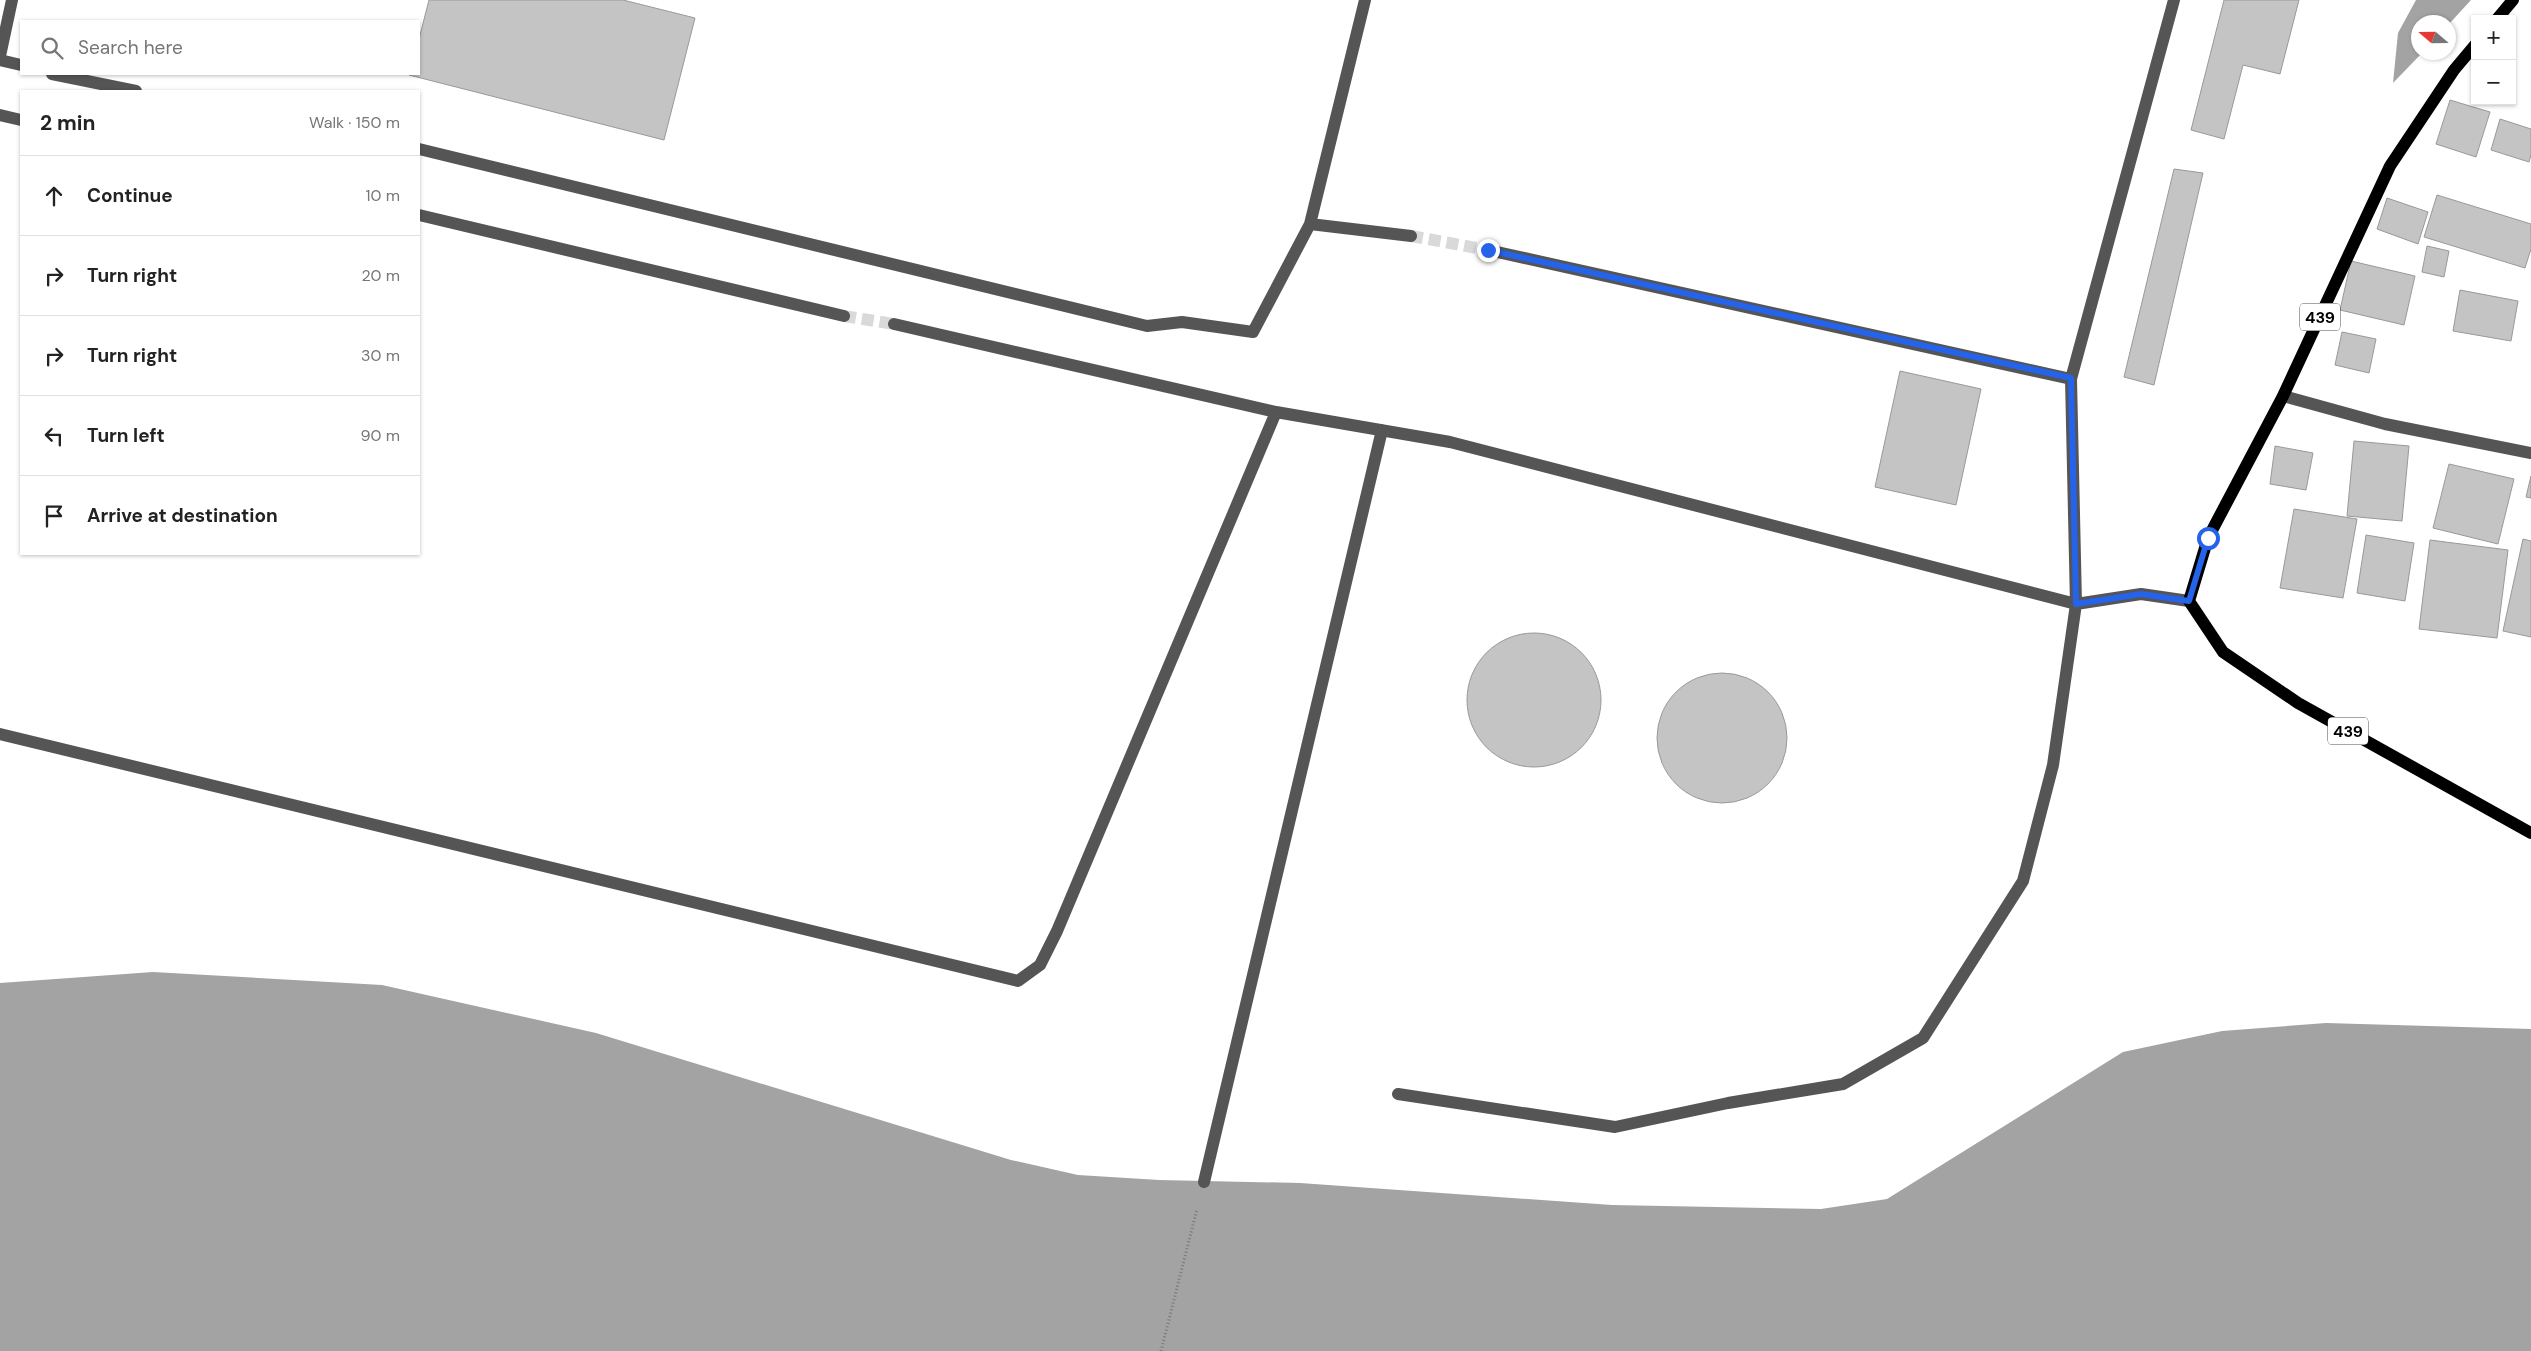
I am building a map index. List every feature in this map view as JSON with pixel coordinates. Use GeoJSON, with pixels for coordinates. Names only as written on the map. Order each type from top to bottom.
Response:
{"type":"FeatureCollection","features":[{"type":"Feature","properties":{"kind":"main road"},"geometry":{"type":"LineString","coordinates":[[2500,15],[2513,0]]}},
{"type":"Feature","properties":{"kind":"main road","name":"439"},"geometry":{"type":"LineString","coordinates":[[2471,50],[2454,70],[2390,166],[2283,396],[2208,538],[2189,601],[2223,652],[2298,703],[2531,833]]}},
{"type":"Feature","properties":{"kind":"street"},"geometry":{"type":"LineString","coordinates":[[12,0],[0,58],[20,65]]}},
{"type":"Feature","properties":{"kind":"street"},"geometry":{"type":"LineString","coordinates":[[420,149],[1146,326],[1182,322],[1253,332],[1310,224],[1365,0]]}},
{"type":"Feature","properties":{"kind":"street"},"geometry":{"type":"LineString","coordinates":[[1398,1094],[1615,1127],[1728,1103],[1843,1084],[1922,1038],[2023,881],[2053,765],[2076,604],[2071,378],[2174,0]]}},
{"type":"Feature","properties":{"kind":"street"},"geometry":{"type":"LineString","coordinates":[[57,75],[131,90]]}},
{"type":"Feature","properties":{"kind":"street"},"geometry":{"type":"LineString","coordinates":[[0,115],[20,120]]}},
{"type":"Feature","properties":{"kind":"street"},"geometry":{"type":"LineString","coordinates":[[420,215],[844,316]]}},
{"type":"Feature","properties":{"kind":"street"},"geometry":{"type":"LineString","coordinates":[[1310,224],[1411,236]]}},
{"type":"Feature","properties":{"kind":"street"},"geometry":{"type":"LineString","coordinates":[[1488,250],[2071,378]]}},
{"type":"Feature","properties":{"kind":"street"},"geometry":{"type":"LineString","coordinates":[[894,324],[1276,412],[1450,442],[2076,604],[2141,594],[2189,601]]}},
{"type":"Feature","properties":{"kind":"street"},"geometry":{"type":"LineString","coordinates":[[2283,396],[2386,424],[2531,453]]}},
{"type":"Feature","properties":{"kind":"street"},"geometry":{"type":"LineString","coordinates":[[0,734],[1018,981],[1040,964],[1057,930],[1276,412]]}},
{"type":"Feature","properties":{"kind":"street"},"geometry":{"type":"LineString","coordinates":[[1204,1182],[1382,430]]}},
{"type":"Feature","properties":{"kind":"path"},"geometry":{"type":"LineString","coordinates":[[1160,1351],[1204,1182]]}},
{"type":"Feature","properties":{"kind":"shaded area"},"geometry":{"type":"Polygon","coordinates":[[[2416,0],[2471,0],[2456,16],[2411,15],[2411,60],[2415,60],[2393,83],[2398,33],[2416,0]]]}},
{"type":"Feature","properties":{"kind":"shaded area"},"geometry":{"type":"Polygon","coordinates":[[[153,972],[382,985],[596,1033],[1011,1160],[1078,1175],[1159,1180],[1300,1183],[1612,1205],[1821,1209],[1887,1199],[2123,1052],[2222,1031],[2326,1023],[2531,1029],[2531,1351],[0,1351],[0,983],[153,972]]]}},
{"type":"Feature","properties":{"kind":"building"},"geometry":{"type":"Polygon","coordinates":[[[429,0],[623,0],[695,18],[664,140],[409,75],[420,75],[420,35],[429,0]]]}},
{"type":"Feature","properties":{"kind":"building"},"geometry":{"type":"Polygon","coordinates":[[[2224,0],[2299,0],[2280,74],[2243,65],[2224,139],[2191,130],[2224,0]]]}},
{"type":"Feature","properties":{"kind":"building"},"geometry":{"type":"Polygon","coordinates":[[[2450,100],[2490,112],[2476,157],[2436,144],[2450,100]]]}},
{"type":"Feature","properties":{"kind":"building"},"geometry":{"type":"Polygon","coordinates":[[[2500,119],[2531,129],[2531,155],[2529,162],[2491,150],[2500,119]]]}},
{"type":"Feature","properties":{"kind":"building"},"geometry":{"type":"Polygon","coordinates":[[[2174,169],[2203,173],[2154,385],[2124,377],[2174,169]]]}},
{"type":"Feature","properties":{"kind":"building"},"geometry":{"type":"Polygon","coordinates":[[[2437,195],[2531,224],[2531,249],[2525,268],[2424,237],[2437,195]]]}},
{"type":"Feature","properties":{"kind":"building"},"geometry":{"type":"Polygon","coordinates":[[[2387,198],[2428,212],[2418,244],[2377,229],[2387,198]]]}},
{"type":"Feature","properties":{"kind":"building"},"geometry":{"type":"Polygon","coordinates":[[[2427,246],[2449,251],[2444,277],[2422,272],[2427,246]]]}},
{"type":"Feature","properties":{"kind":"building"},"geometry":{"type":"Polygon","coordinates":[[[2351,261],[2415,276],[2404,325],[2340,310],[2351,261]]]}},
{"type":"Feature","properties":{"kind":"building"},"geometry":{"type":"Polygon","coordinates":[[[2460,290],[2518,301],[2511,341],[2453,331],[2460,290]]]}},
{"type":"Feature","properties":{"kind":"building"},"geometry":{"type":"Polygon","coordinates":[[[2342,332],[2376,339],[2369,373],[2335,365],[2342,332]]]}},
{"type":"Feature","properties":{"kind":"building"},"geometry":{"type":"Polygon","coordinates":[[[1900,371],[1981,389],[1956,505],[1875,487],[1900,371]]]}},
{"type":"Feature","properties":{"kind":"building"},"geometry":{"type":"Polygon","coordinates":[[[2354,441],[2409,446],[2402,521],[2347,516],[2354,441]]]}},
{"type":"Feature","properties":{"kind":"building"},"geometry":{"type":"Polygon","coordinates":[[[2275,446],[2313,453],[2306,490],[2270,484],[2275,446]]]}},
{"type":"Feature","properties":{"kind":"building"},"geometry":{"type":"Polygon","coordinates":[[[2449,464],[2514,479],[2498,544],[2433,528],[2449,464]]]}},
{"type":"Feature","properties":{"kind":"building"},"geometry":{"type":"Polygon","coordinates":[[[2531,476],[2531,498],[2526,497],[2531,476]]]}},
{"type":"Feature","properties":{"kind":"building"},"geometry":{"type":"Polygon","coordinates":[[[2294,509],[2357,519],[2343,598],[2280,588],[2294,509]]]}},
{"type":"Feature","properties":{"kind":"building"},"geometry":{"type":"Polygon","coordinates":[[[2366,535],[2414,543],[2405,601],[2357,593],[2366,535]]]}},
{"type":"Feature","properties":{"kind":"building"},"geometry":{"type":"Polygon","coordinates":[[[2523,539],[2531,541],[2531,637],[2503,631],[2523,539]]]}},
{"type":"Feature","properties":{"kind":"building"},"geometry":{"type":"Polygon","coordinates":[[[2430,540],[2508,550],[2497,638],[2419,629],[2430,540]]]}},
{"type":"Feature","properties":{"kind":"building"},"geometry":{"type":"Polygon","coordinates":[[[1534,633],[1560,638],[1581,653],[1596,674],[1601,700],[1596,726],[1581,747],[1560,762],[1534,767],[1508,762],[1487,747],[1472,726],[1467,700],[1472,674],[1487,653],[1508,638],[1534,633]]]}},
{"type":"Feature","properties":{"kind":"building"},"geometry":{"type":"Polygon","coordinates":[[[1722,673],[1735,674],[1747,678],[1768,692],[1782,713],[1786,725],[1786,751],[1782,763],[1768,784],[1747,798],[1735,802],[1722,803],[1709,802],[1697,798],[1676,784],[1662,763],[1658,751],[1657,738],[1658,725],[1662,713],[1676,692],[1697,678],[1709,674],[1722,673]]]}},
{"type":"Feature","properties":{"kind":"tunnel"},"geometry":{"type":"LineString","coordinates":[[1411,236],[1488,250]]}},
{"type":"Feature","properties":{"kind":"tunnel"},"geometry":{"type":"LineString","coordinates":[[844,316],[894,324]]}},
{"type":"Feature","properties":{"kind":"route"},"geometry":{"type":"LineString","coordinates":[[1488,250],[2071,378],[2076,604],[2141,594],[2189,601],[2208,538]]}}]}
